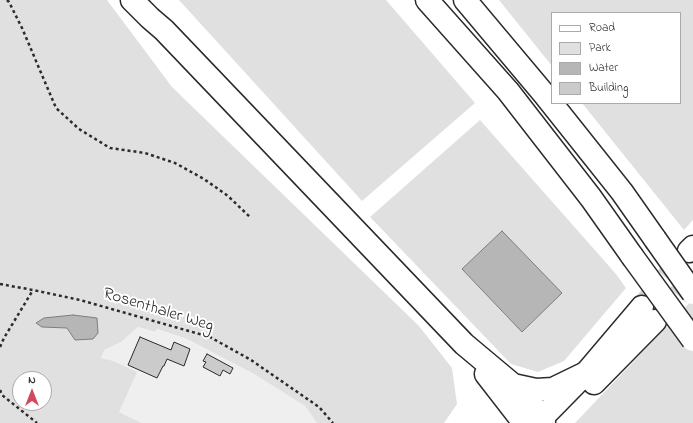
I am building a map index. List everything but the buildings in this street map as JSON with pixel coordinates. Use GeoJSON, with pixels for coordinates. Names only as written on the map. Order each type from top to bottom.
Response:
{"type":"FeatureCollection","features":[{"type":"Feature","properties":{"kind":"main road"},"geometry":{"type":"LineString","coordinates":[[132,0],[164,30],[540,422]]}},
{"type":"Feature","properties":{"kind":"main road"},"geometry":{"type":"LineString","coordinates":[[147,0],[164,30]]}},
{"type":"Feature","properties":{"kind":"main road"},"geometry":{"type":"LineString","coordinates":[[427,0],[508,91],[591,198],[693,340]]}},
{"type":"Feature","properties":{"kind":"main road"},"geometry":{"type":"LineString","coordinates":[[465,0],[551,103]]}},
{"type":"Feature","properties":{"kind":"main road"},"geometry":{"type":"LineString","coordinates":[[552,104],[622,192],[693,293]]}},
{"type":"Feature","properties":{"kind":"main road"},"geometry":{"type":"LineString","coordinates":[[649,314],[617,361],[540,422],[586,374],[649,314]]}},
{"type":"Feature","properties":{"kind":"main road"},"geometry":{"type":"LineString","coordinates":[[464,344],[513,385],[540,422]]}},
{"type":"Feature","properties":{"kind":"main road"},"geometry":{"type":"LineString","coordinates":[[513,385],[536,390],[553,389],[586,374]]}},
{"type":"Feature","properties":{"kind":"path"},"geometry":{"type":"LineString","coordinates":[[7,0],[22,28],[56,108],[79,129],[110,148],[145,153],[175,163],[204,179],[228,196],[251,218]]}},
{"type":"Feature","properties":{"kind":"path","name":"Rosenthaler Weg"},"geometry":{"type":"LineString","coordinates":[[0,284],[80,300],[210,337],[251,360],[319,407],[333,423]]}},
{"type":"Feature","properties":{"kind":"path"},"geometry":{"type":"LineString","coordinates":[[0,347],[33,290]]}},
{"type":"Feature","properties":{"kind":"path"},"geometry":{"type":"LineString","coordinates":[[0,390],[2,395],[37,423]]}},
{"type":"Feature","properties":{"kind":"shaded area"},"geometry":{"type":"Polygon","coordinates":[[[138,327],[154,332],[156,329],[187,339],[254,374],[305,406],[317,423],[142,423],[119,412],[101,359],[103,350],[121,342],[138,327]]]}},
{"type":"Feature","properties":{"kind":"green space"},"geometry":{"type":"Polygon","coordinates":[[[0,0],[107,0],[172,87],[419,326],[452,368],[457,404],[444,423],[317,423],[305,406],[254,374],[187,339],[157,329],[155,332],[138,327],[121,342],[104,350],[101,358],[113,361],[137,372],[119,412],[142,423],[0,423],[0,0]]]}},
{"type":"Feature","properties":{"kind":"green space"},"geometry":{"type":"Polygon","coordinates":[[[179,0],[386,0],[475,103],[362,201],[179,0]]]}},
{"type":"Feature","properties":{"kind":"green space"},"geometry":{"type":"Polygon","coordinates":[[[499,0],[693,0],[693,220],[684,230],[583,104],[681,104],[681,12],[551,12],[551,65],[499,0]]]}},
{"type":"Feature","properties":{"kind":"green space"},"geometry":{"type":"Polygon","coordinates":[[[480,120],[616,274],[626,288],[564,361],[538,372],[511,364],[370,217],[480,120]]]}},
{"type":"Feature","properties":{"kind":"green space"},"geometry":{"type":"Polygon","coordinates":[[[693,299],[693,423],[575,423],[693,299]]]}},
{"type":"Feature","properties":{"kind":"water"},"geometry":{"type":"Polygon","coordinates":[[[502,231],[562,293],[522,332],[462,269],[502,231]]]}},
{"type":"Feature","properties":{"kind":"water"},"geometry":{"type":"Polygon","coordinates":[[[73,315],[97,318],[98,333],[93,339],[75,340],[67,328],[42,327],[36,323],[44,318],[73,315]]]}},
{"type":"Feature","properties":{"kind":"tunnel"},"geometry":{"type":"LineString","coordinates":[[645,303],[687,253]]}},
{"type":"Feature","properties":{"kind":"tunnel"},"geometry":{"type":"LineString","coordinates":[[656,320],[693,279]]}}]}
